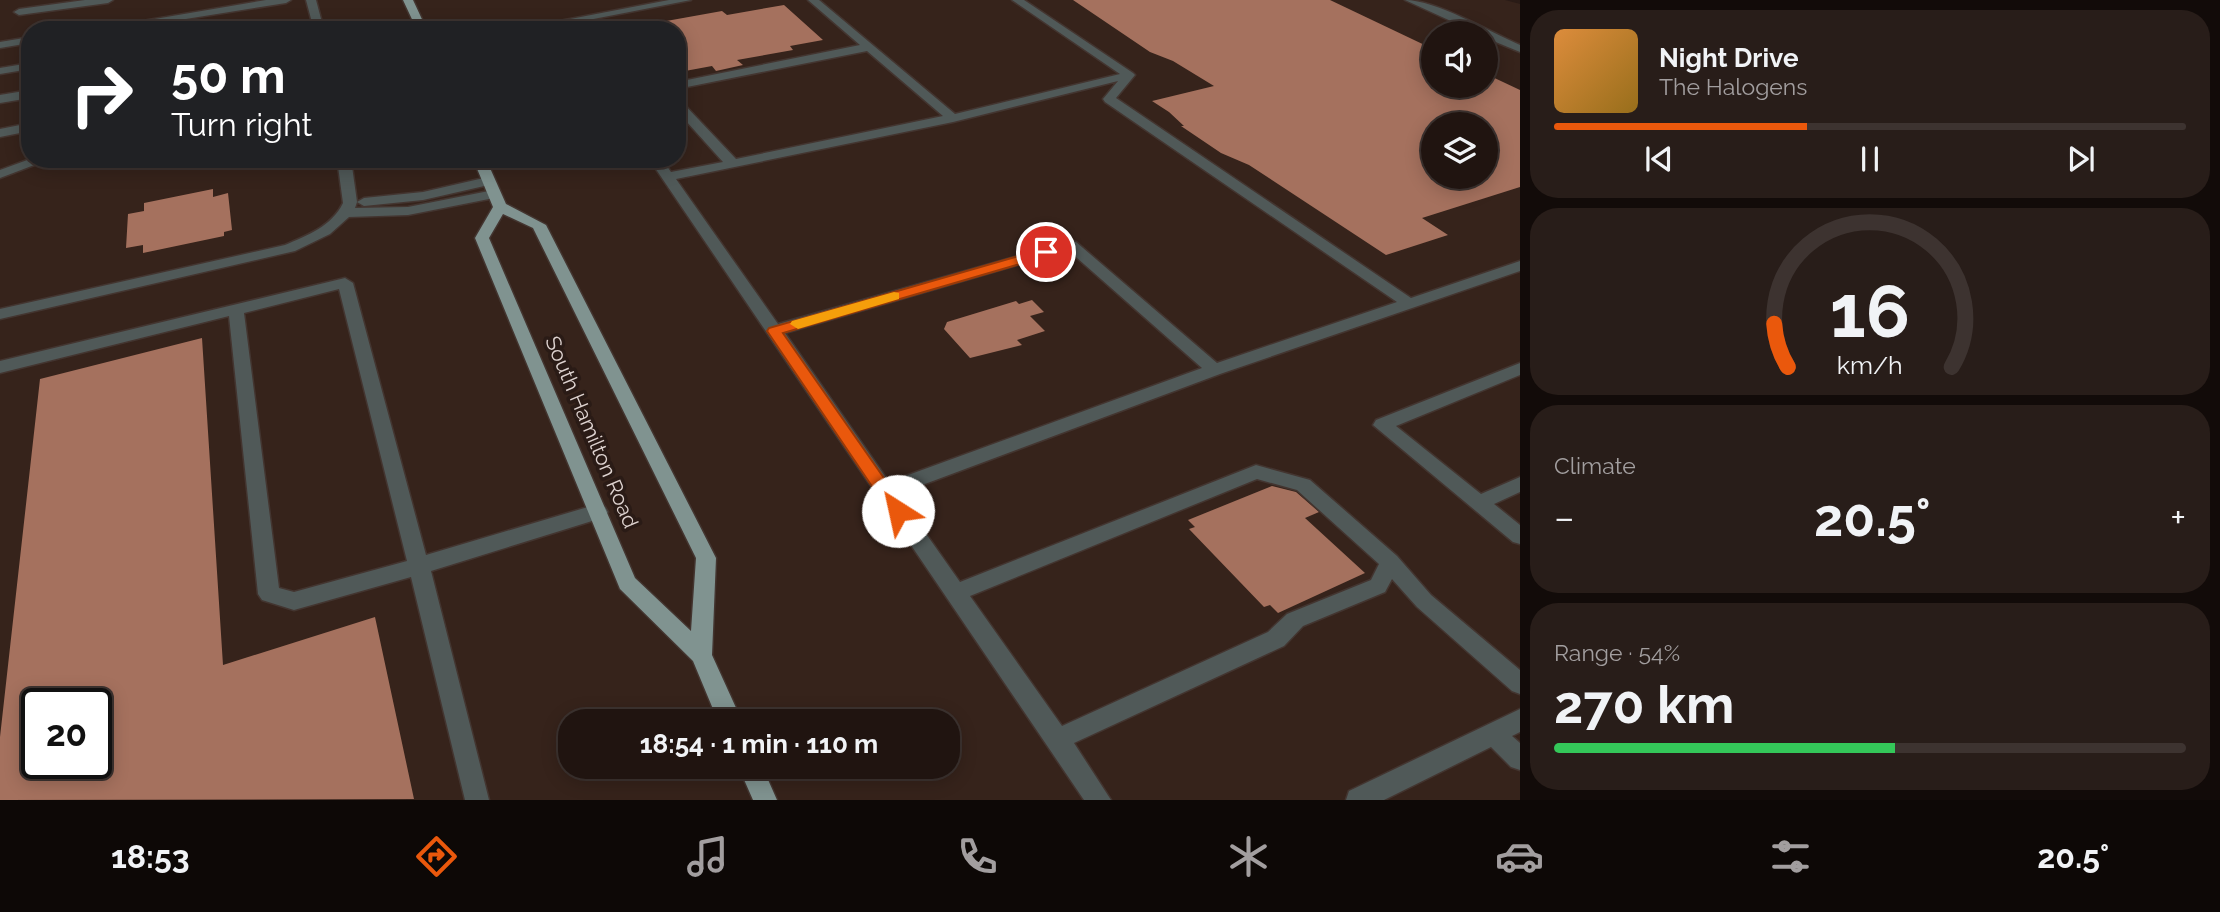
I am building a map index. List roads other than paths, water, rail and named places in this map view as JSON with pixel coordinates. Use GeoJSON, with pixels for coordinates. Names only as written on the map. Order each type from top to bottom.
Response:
{"type":"FeatureCollection","features":[{"type":"Feature","properties":{"kind":"main road"},"geometry":{"type":"LineString","coordinates":[[408,0],[418,21]]}},
{"type":"Feature","properties":{"kind":"main road"},"geometry":{"type":"LineString","coordinates":[[483,168],[494,194]]}},
{"type":"Feature","properties":{"kind":"main road","name":"South Hamilton Road"},"geometry":{"type":"LineString","coordinates":[[701,655],[706,558],[539,225],[494,194],[482,238],[627,583],[701,655],[725,709]]}},
{"type":"Feature","properties":{"kind":"main road"},"geometry":{"type":"LineString","coordinates":[[756,779],[765,800]]}},
{"type":"Feature","properties":{"kind":"street"},"geometry":{"type":"LineString","coordinates":[[19,12],[108,0]]}},
{"type":"Feature","properties":{"kind":"street"},"geometry":{"type":"LineString","coordinates":[[152,21],[286,0]]}},
{"type":"Feature","properties":{"kind":"street"},"geometry":{"type":"LineString","coordinates":[[311,0],[317,21]]}},
{"type":"Feature","properties":{"kind":"street"},"geometry":{"type":"LineString","coordinates":[[582,21],[685,0]]}},
{"type":"Feature","properties":{"kind":"street"},"geometry":{"type":"LineString","coordinates":[[813,0],[953,118]]}},
{"type":"Feature","properties":{"kind":"street"},"geometry":{"type":"LineString","coordinates":[[1017,0],[1129,75]]}},
{"type":"Feature","properties":{"kind":"street"},"geometry":{"type":"LineString","coordinates":[[1410,0],[1456,21]]}},
{"type":"Feature","properties":{"kind":"street"},"geometry":{"type":"LineString","coordinates":[[1498,40],[1520,49]]}},
{"type":"Feature","properties":{"kind":"street"},"geometry":{"type":"LineString","coordinates":[[0,45],[21,42]]}},
{"type":"Feature","properties":{"kind":"street"},"geometry":{"type":"LineString","coordinates":[[686,84],[869,47]]}},
{"type":"Feature","properties":{"kind":"street"},"geometry":{"type":"LineString","coordinates":[[0,71],[21,68]]}},
{"type":"Feature","properties":{"kind":"street"},"geometry":{"type":"LineString","coordinates":[[668,177],[953,118],[1129,75]]}},
{"type":"Feature","properties":{"kind":"street"},"geometry":{"type":"LineString","coordinates":[[1129,75],[1109,99],[1411,305]]}},
{"type":"Feature","properties":{"kind":"street"},"geometry":{"type":"LineString","coordinates":[[0,99],[21,96]]}},
{"type":"Feature","properties":{"kind":"street"},"geometry":{"type":"LineString","coordinates":[[686,114],[733,164]]}},
{"type":"Feature","properties":{"kind":"street"},"geometry":{"type":"LineString","coordinates":[[0,133],[21,129]]}},
{"type":"Feature","properties":{"kind":"street"},"geometry":{"type":"LineString","coordinates":[[0,174],[21,167]]}},
{"type":"Feature","properties":{"kind":"street"},"geometry":{"type":"LineString","coordinates":[[0,314],[290,248],[320,234],[339,221],[347,207],[345,168]]}},
{"type":"Feature","properties":{"kind":"street"},"geometry":{"type":"LineString","coordinates":[[662,168],[1099,800]]}},
{"type":"Feature","properties":{"kind":"street"},"geometry":{"type":"LineString","coordinates":[[347,207],[408,211],[494,194]]}},
{"type":"Feature","properties":{"kind":"street"},"geometry":{"type":"LineString","coordinates":[[774,331],[1070,245],[1214,370]]}},
{"type":"Feature","properties":{"kind":"street"},"geometry":{"type":"LineString","coordinates":[[884,491],[1214,370],[1520,266]]}},
{"type":"Feature","properties":{"kind":"street"},"geometry":{"type":"LineString","coordinates":[[0,367],[345,283],[477,800]]}},
{"type":"Feature","properties":{"kind":"street"},"geometry":{"type":"LineString","coordinates":[[236,310],[269,594],[294,601],[598,512]]}},
{"type":"Feature","properties":{"kind":"street"},"geometry":{"type":"LineString","coordinates":[[1520,369],[1382,425],[1520,536]]}},
{"type":"Feature","properties":{"kind":"street"},"geometry":{"type":"LineString","coordinates":[[955,593],[1256,472],[1303,485],[1390,562],[1424,601],[1520,684]]}},
{"type":"Feature","properties":{"kind":"street"},"geometry":{"type":"LineString","coordinates":[[1479,503],[1520,484]]}},
{"type":"Feature","properties":{"kind":"street"},"geometry":{"type":"LineString","coordinates":[[1056,740],[1276,639],[1295,620],[1378,586],[1390,562]]}},
{"type":"Feature","properties":{"kind":"street"},"geometry":{"type":"LineString","coordinates":[[1358,800],[1520,720]]}},
{"type":"Feature","properties":{"kind":"street"},"geometry":{"type":"LineString","coordinates":[[1494,734],[1520,759]]}}]}
